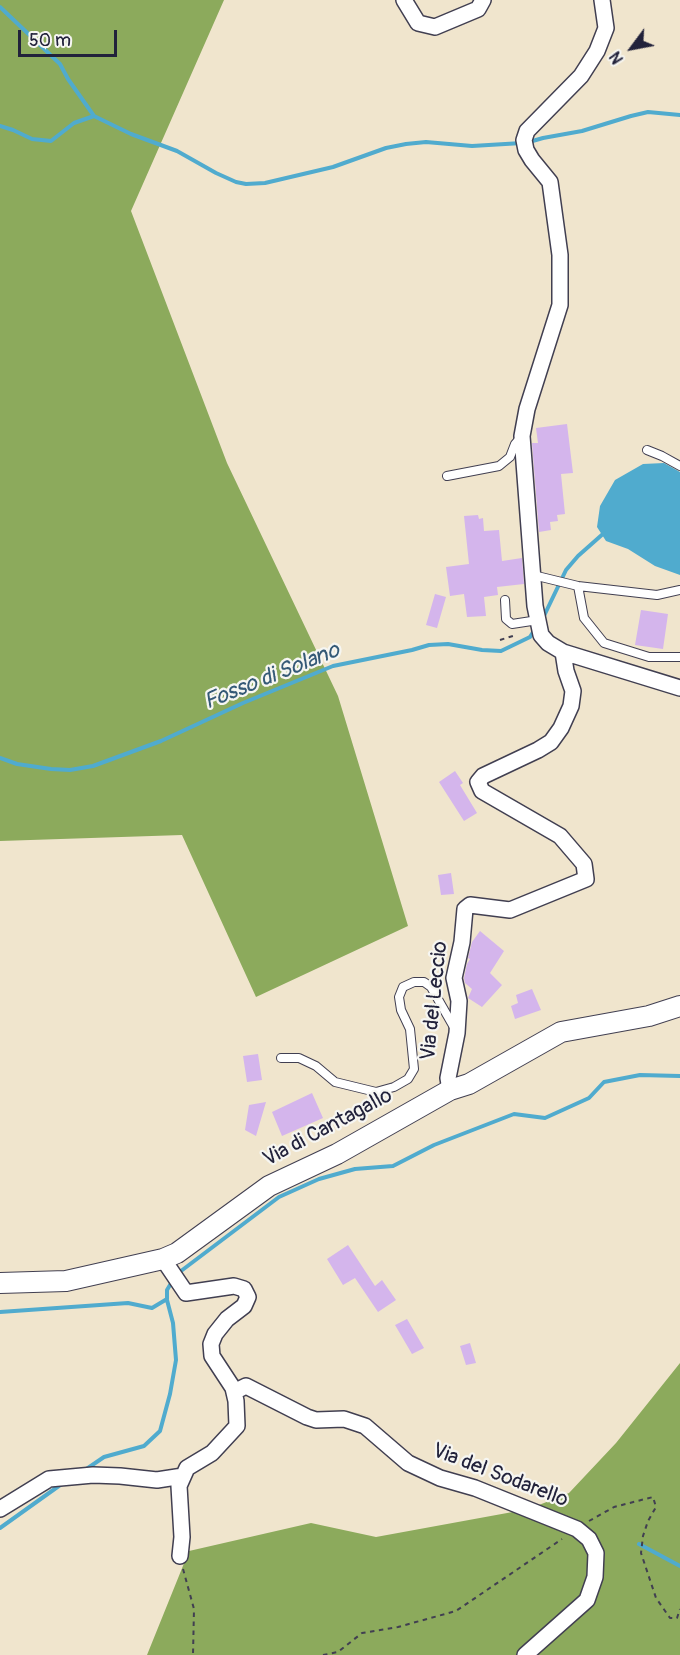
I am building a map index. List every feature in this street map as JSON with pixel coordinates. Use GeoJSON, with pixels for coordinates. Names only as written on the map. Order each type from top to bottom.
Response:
{"type":"FeatureCollection","features":[{"type":"Feature","properties":{"kind":"street"},"geometry":{"type":"LineString","coordinates":[[404,0],[418,23],[435,27],[478,9],[483,0]]}},
{"type":"Feature","properties":{"kind":"street"},"geometry":{"type":"LineString","coordinates":[[602,0],[606,28],[597,51],[581,76],[527,131],[525,145],[550,182],[560,255],[560,305],[527,408],[522,436],[538,620],[541,635],[549,644],[563,652],[680,688]]}},
{"type":"Feature","properties":{"kind":"street","name":"Via del Leccio"},"geometry":{"type":"LineString","coordinates":[[450,1090],[448,1078],[457,1033],[459,1001],[454,978],[462,942],[465,909],[470,905],[510,910],[586,879],[584,864],[560,836],[482,791],[478,782],[483,777],[551,742],[561,728],[571,706],[573,691],[566,671],[563,652]]}},
{"type":"Feature","properties":{"kind":"street","name":"Via di Cantagallo"},"geometry":{"type":"LineString","coordinates":[[0,1283],[66,1281],[168,1265],[177,1253],[269,1186],[337,1154],[450,1090],[469,1084],[561,1032],[649,1016],[680,1006]]}},
{"type":"Feature","properties":{"kind":"street"},"geometry":{"type":"LineString","coordinates":[[168,1265],[186,1293],[234,1286],[244,1289],[248,1297],[244,1306],[227,1319],[215,1334],[211,1344],[212,1356],[234,1392],[237,1426],[212,1453],[187,1468],[183,1476],[179,1486],[182,1537],[180,1556]]}},
{"type":"Feature","properties":{"kind":"street","name":"Via del Sodarello"},"geometry":{"type":"LineString","coordinates":[[234,1392],[246,1386],[307,1417],[316,1420],[344,1419],[365,1426],[408,1463],[440,1478],[475,1488],[578,1529],[590,1539],[596,1553],[596,1577],[587,1600],[525,1655]]}},
{"type":"Feature","properties":{"kind":"street"},"geometry":{"type":"LineString","coordinates":[[0,1509],[49,1479],[93,1475],[157,1480],[183,1476]]}},
{"type":"Feature","properties":{"kind":"lane"},"geometry":{"type":"LineString","coordinates":[[447,476],[499,466],[510,457],[515,444],[522,436]]}},
{"type":"Feature","properties":{"kind":"lane"},"geometry":{"type":"LineString","coordinates":[[647,450],[680,466]]}},
{"type":"Feature","properties":{"kind":"lane"},"geometry":{"type":"LineString","coordinates":[[533,575],[578,586],[657,595],[680,590]]}},
{"type":"Feature","properties":{"kind":"lane"},"geometry":{"type":"LineString","coordinates":[[578,586],[584,618],[604,643],[649,657],[680,657]]}},
{"type":"Feature","properties":{"kind":"lane"},"geometry":{"type":"LineString","coordinates":[[505,600],[506,619],[512,624],[538,620]]}},
{"type":"Feature","properties":{"kind":"lane"},"geometry":{"type":"LineString","coordinates":[[281,1058],[299,1058],[316,1066],[335,1082],[376,1092],[394,1087],[408,1079],[414,1069],[410,1029],[401,1010],[399,997],[403,987],[414,982],[424,982],[431,987],[457,1033]]}},
{"type":"Feature","properties":{"kind":"path"},"geometry":{"type":"LineString","coordinates":[[323,1655],[338,1652],[362,1633],[398,1628],[456,1611],[614,1507],[653,1497],[656,1507],[643,1536],[641,1553],[656,1598],[670,1618],[677,1618],[680,1609]]}},
{"type":"Feature","properties":{"kind":"path"},"geometry":{"type":"LineString","coordinates":[[180,1556],[194,1609],[193,1655]]}},
{"type":"Feature","properties":{"kind":"green space"},"geometry":{"type":"Polygon","coordinates":[[[0,0],[224,0],[131,211],[227,463],[338,696],[408,926],[256,997],[182,835],[0,841],[0,0]]]}},
{"type":"Feature","properties":{"kind":"green space"},"geometry":{"type":"Polygon","coordinates":[[[680,1363],[680,1655],[147,1655],[189,1551],[311,1523],[376,1537],[529,1509],[569,1493],[616,1443],[680,1363]]]}},
{"type":"Feature","properties":{"kind":"water"},"geometry":{"type":"Polygon","coordinates":[[[664,463],[680,472],[680,575],[655,566],[628,549],[606,541],[597,527],[600,506],[615,480],[643,464],[664,463]]]}},
{"type":"Feature","properties":{"kind":"building"},"geometry":{"type":"Polygon","coordinates":[[[567,424],[573,473],[561,474],[565,514],[557,515],[558,521],[550,522],[551,530],[539,532],[532,443],[538,443],[536,428],[567,424]]]}},
{"type":"Feature","properties":{"kind":"building"},"geometry":{"type":"Polygon","coordinates":[[[478,515],[479,519],[483,518],[484,531],[499,530],[502,561],[522,558],[524,584],[497,587],[498,595],[484,597],[486,616],[467,617],[464,594],[450,596],[446,567],[469,564],[464,516],[478,515]]]}},
{"type":"Feature","properties":{"kind":"building"},"geometry":{"type":"Polygon","coordinates":[[[435,594],[446,597],[437,628],[426,625],[435,594]]]}},
{"type":"Feature","properties":{"kind":"building"},"geometry":{"type":"Polygon","coordinates":[[[641,610],[668,614],[663,649],[635,645],[641,610]]]}},
{"type":"Feature","properties":{"kind":"building"},"geometry":{"type":"Polygon","coordinates":[[[455,771],[463,783],[460,785],[477,813],[464,821],[439,782],[455,771]]]}},
{"type":"Feature","properties":{"kind":"building"},"geometry":{"type":"Polygon","coordinates":[[[451,873],[454,894],[441,895],[438,875],[451,873]]]}},
{"type":"Feature","properties":{"kind":"building"},"geometry":{"type":"Polygon","coordinates":[[[480,931],[504,951],[490,973],[502,985],[482,1007],[468,998],[472,989],[465,983],[464,978],[472,942],[480,931]]]}},
{"type":"Feature","properties":{"kind":"building"},"geometry":{"type":"Polygon","coordinates":[[[532,989],[541,1010],[515,1019],[511,1006],[518,1003],[516,995],[532,989]]]}},
{"type":"Feature","properties":{"kind":"building"},"geometry":{"type":"Polygon","coordinates":[[[258,1054],[262,1080],[247,1082],[243,1056],[258,1054]]]}},
{"type":"Feature","properties":{"kind":"building"},"geometry":{"type":"Polygon","coordinates":[[[312,1093],[323,1118],[282,1136],[272,1112],[312,1093]]]}},
{"type":"Feature","properties":{"kind":"building"},"geometry":{"type":"Polygon","coordinates":[[[266,1102],[256,1136],[245,1130],[249,1105],[266,1102]]]}},
{"type":"Feature","properties":{"kind":"building"},"geometry":{"type":"Polygon","coordinates":[[[348,1245],[375,1286],[382,1280],[396,1300],[378,1312],[355,1278],[343,1285],[327,1259],[348,1245]]]}},
{"type":"Feature","properties":{"kind":"building"},"geometry":{"type":"Polygon","coordinates":[[[407,1319],[424,1348],[412,1354],[395,1325],[407,1319]]]}},
{"type":"Feature","properties":{"kind":"building"},"geometry":{"type":"Polygon","coordinates":[[[470,1343],[476,1363],[466,1365],[460,1346],[470,1343]]]}},
{"type":"Feature","properties":{"kind":"waterway"},"geometry":{"type":"LineString","coordinates":[[0,7],[60,64],[94,116],[131,134],[177,151],[236,182],[265,183],[333,167],[386,148],[406,144],[426,142],[472,146],[522,143]]}},
{"type":"Feature","properties":{"kind":"waterway"},"geometry":{"type":"LineString","coordinates":[[529,142],[582,131],[648,112],[680,115]]}},
{"type":"Feature","properties":{"kind":"waterway"},"geometry":{"type":"LineString","coordinates":[[0,126],[32,139],[51,141],[74,123],[94,116]]}},
{"type":"Feature","properties":{"kind":"waterway","name":"Fosso di Solano"},"geometry":{"type":"LineString","coordinates":[[543,618],[566,570],[604,533]]}},
{"type":"Feature","properties":{"kind":"waterway","name":"Fosso di Solano"},"geometry":{"type":"LineString","coordinates":[[0,758],[17,764],[51,769],[70,770],[93,766],[161,741],[243,703],[333,666],[429,645],[448,644],[501,651],[530,637],[535,629]]}},
{"type":"Feature","properties":{"kind":"waterway"},"geometry":{"type":"LineString","coordinates":[[177,1274],[279,1197],[319,1179],[355,1169],[393,1166],[434,1145],[514,1114],[545,1118],[589,1098],[604,1082],[640,1075],[680,1076]]}},
{"type":"Feature","properties":{"kind":"waterway"},"geometry":{"type":"LineString","coordinates":[[0,1312],[128,1303],[152,1308],[167,1299],[167,1290],[173,1280]]}},
{"type":"Feature","properties":{"kind":"waterway"},"geometry":{"type":"LineString","coordinates":[[85,1470],[104,1457],[144,1446],[160,1431],[176,1360],[173,1323],[167,1300]]}},
{"type":"Feature","properties":{"kind":"waterway"},"geometry":{"type":"LineString","coordinates":[[0,1528],[63,1483]]}},
{"type":"Feature","properties":{"kind":"waterway"},"geometry":{"type":"LineString","coordinates":[[639,1544],[680,1566]]}}]}
